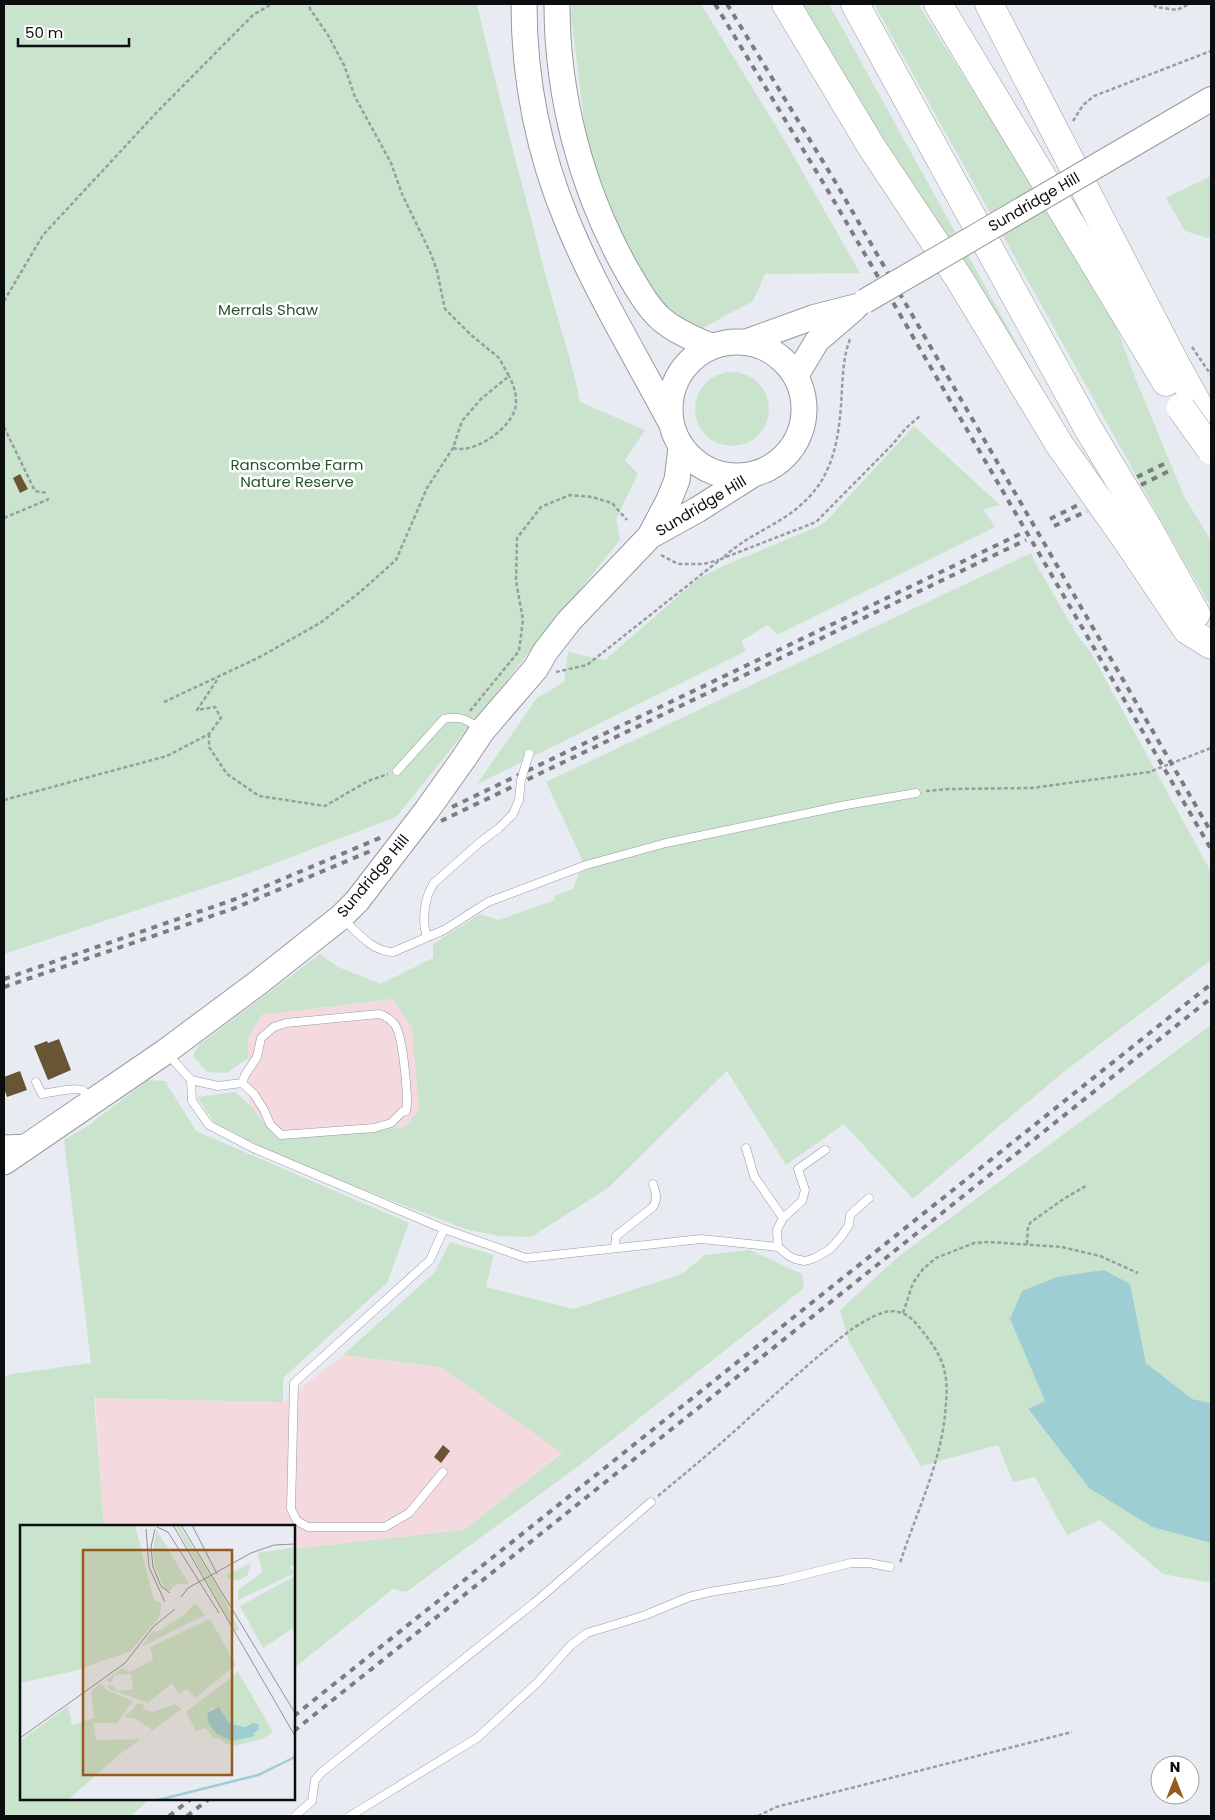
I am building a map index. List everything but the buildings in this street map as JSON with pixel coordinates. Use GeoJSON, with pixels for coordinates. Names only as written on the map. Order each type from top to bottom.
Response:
{"type":"FeatureCollection","features":[{"type":"Feature","properties":{"kind":"highway"},"geometry":{"type":"LineString","coordinates":[[524,4],[527,57],[539,136],[552,180],[568,223],[588,267],[669,419],[673,434],[681,448],[694,462],[712,472],[732,477],[752,475],[772,467],[788,454],[799,436],[804,416],[803,395],[796,376],[783,359],[765,348],[745,342],[727,342],[711,346],[692,358],[678,376],[670,397],[669,419]]}},
{"type":"Feature","properties":{"kind":"highway"},"geometry":{"type":"LineString","coordinates":[[557,4],[558,49],[566,106],[582,165],[602,223],[638,290],[661,318],[677,330],[711,346]]}},
{"type":"Feature","properties":{"kind":"highway"},"geometry":{"type":"LineString","coordinates":[[786,4],[871,146],[960,280],[1059,444],[1137,534]]}},
{"type":"Feature","properties":{"kind":"highway"},"geometry":{"type":"LineString","coordinates":[[855,4],[1089,430],[1137,534],[1187,630],[1211,643]]}},
{"type":"Feature","properties":{"kind":"highway"},"geometry":{"type":"LineString","coordinates":[[938,4],[1211,437]]}},
{"type":"Feature","properties":{"kind":"highway"},"geometry":{"type":"LineString","coordinates":[[989,4],[1175,363],[1189,404],[1211,450]]}},
{"type":"Feature","properties":{"kind":"highway","name":"Sundridge Hill"},"geometry":{"type":"LineString","coordinates":[[655,546],[674,486],[681,448]]}},
{"type":"Feature","properties":{"kind":"highway","name":"Sundridge Hill"},"geometry":{"type":"LineString","coordinates":[[4,1162],[165,1052],[259,982],[349,909],[427,810],[464,758],[473,724],[536,668],[545,652],[569,621],[697,510],[752,475]]}},
{"type":"Feature","properties":{"kind":"main road","name":"Sundridge Hill"},"geometry":{"type":"LineString","coordinates":[[796,376],[817,341],[861,304],[1211,99]]}},
{"type":"Feature","properties":{"kind":"main road","name":"Sundridge Hill"},"geometry":{"type":"LineString","coordinates":[[745,342],[814,317],[861,304]]}},
{"type":"Feature","properties":{"kind":"street"},"geometry":{"type":"LineString","coordinates":[[4,1143],[31,1142]]}},
{"type":"Feature","properties":{"kind":"lane"},"geometry":{"type":"LineString","coordinates":[[397,770],[444,719],[454,716],[473,724]]}},
{"type":"Feature","properties":{"kind":"lane"},"geometry":{"type":"LineString","coordinates":[[427,936],[424,923],[431,887],[439,877],[500,828],[513,814],[519,800],[521,780],[529,754]]}},
{"type":"Feature","properties":{"kind":"lane"},"geometry":{"type":"LineString","coordinates":[[349,909],[363,938],[384,951],[395,951],[446,928],[475,909],[496,899],[564,872],[621,854],[819,811],[916,793]]}},
{"type":"Feature","properties":{"kind":"lane"},"geometry":{"type":"LineString","coordinates":[[165,1052],[191,1080],[218,1086],[242,1083],[254,1094],[270,1124],[281,1135],[374,1128],[391,1123],[402,1112],[406,1111],[407,1106],[397,1027],[391,1020],[379,1014],[286,1023],[277,1026],[261,1038],[257,1058],[245,1075],[242,1083]]}},
{"type":"Feature","properties":{"kind":"lane"},"geometry":{"type":"LineString","coordinates":[[191,1080],[192,1102],[210,1125],[254,1148],[444,1229],[526,1258],[701,1239],[778,1247],[796,1260],[805,1261],[815,1258],[830,1249],[842,1237],[849,1225],[850,1215],[870,1198]]}},
{"type":"Feature","properties":{"kind":"lane"},"geometry":{"type":"LineString","coordinates":[[36,1082],[42,1094],[81,1090],[85,1092],[92,1102]]}},
{"type":"Feature","properties":{"kind":"lane"},"geometry":{"type":"LineString","coordinates":[[746,1148],[754,1176],[783,1218]]}},
{"type":"Feature","properties":{"kind":"lane"},"geometry":{"type":"LineString","coordinates":[[778,1247],[777,1230],[783,1218],[802,1201],[805,1190],[798,1168],[824,1150]]}},
{"type":"Feature","properties":{"kind":"lane"},"geometry":{"type":"LineString","coordinates":[[615,1248],[616,1236],[653,1207],[656,1201],[656,1192],[653,1184]]}},
{"type":"Feature","properties":{"kind":"lane"},"geometry":{"type":"LineString","coordinates":[[443,1472],[409,1513],[385,1527],[308,1527],[297,1521],[291,1509],[294,1383],[430,1260],[444,1229]]}},
{"type":"Feature","properties":{"kind":"lane"},"geometry":{"type":"LineString","coordinates":[[294,1816],[312,1801],[317,1776],[534,1603],[651,1502]]}},
{"type":"Feature","properties":{"kind":"lane"},"geometry":{"type":"LineString","coordinates":[[350,1816],[481,1735],[538,1682],[571,1645],[587,1633],[643,1616],[687,1598],[710,1592],[782,1580],[851,1563],[869,1563],[890,1567]]}},
{"type":"Feature","properties":{"kind":"path"},"geometry":{"type":"LineString","coordinates":[[4,301],[43,235],[164,105],[254,15],[272,4]]}},
{"type":"Feature","properties":{"kind":"path"},"geometry":{"type":"LineString","coordinates":[[309,4],[310,9],[328,35],[344,65],[355,97],[391,163],[402,194],[431,254],[437,271],[445,309],[470,334],[499,358],[515,387],[516,408],[512,417],[490,439],[461,450],[453,448]]}},
{"type":"Feature","properties":{"kind":"path"},"geometry":{"type":"LineString","coordinates":[[1154,4],[1156,7],[1176,10],[1189,4]]}},
{"type":"Feature","properties":{"kind":"path"},"geometry":{"type":"LineString","coordinates":[[1072,126],[1080,108],[1094,96],[1211,51]]}},
{"type":"Feature","properties":{"kind":"path"},"geometry":{"type":"LineString","coordinates":[[553,673],[587,666],[722,559],[736,545],[787,517],[810,498],[825,475],[836,449],[840,422],[843,366],[852,332]]}},
{"type":"Feature","properties":{"kind":"path"},"geometry":{"type":"LineString","coordinates":[[1191,346],[1211,375]]}},
{"type":"Feature","properties":{"kind":"path"},"geometry":{"type":"LineString","coordinates":[[164,702],[217,679],[320,623],[359,593],[396,560],[426,488],[453,448],[462,420],[481,399],[509,376]]}},
{"type":"Feature","properties":{"kind":"path"},"geometry":{"type":"LineString","coordinates":[[655,546],[678,564],[703,564],[722,559],[816,522],[892,445],[906,428],[920,416]]}},
{"type":"Feature","properties":{"kind":"path"},"geometry":{"type":"LineString","coordinates":[[4,427],[35,491],[47,493]]}},
{"type":"Feature","properties":{"kind":"path"},"geometry":{"type":"LineString","coordinates":[[473,724],[519,651],[523,620],[516,581],[516,538],[541,507],[570,495],[592,497],[612,503],[627,520]]}},
{"type":"Feature","properties":{"kind":"path"},"geometry":{"type":"LineString","coordinates":[[4,518],[49,499]]}},
{"type":"Feature","properties":{"kind":"path"},"geometry":{"type":"LineString","coordinates":[[4,800],[167,756],[209,734],[220,718],[215,707],[197,710],[217,679]]}},
{"type":"Feature","properties":{"kind":"path"},"geometry":{"type":"LineString","coordinates":[[209,734],[209,747],[227,774],[259,796],[324,806],[368,781],[397,770]]}},
{"type":"Feature","properties":{"kind":"path"},"geometry":{"type":"LineString","coordinates":[[916,793],[949,789],[1032,788],[1150,772],[1211,748]]}},
{"type":"Feature","properties":{"kind":"path"},"geometry":{"type":"LineString","coordinates":[[1027,1244],[1028,1226],[1031,1222],[1086,1186]]}},
{"type":"Feature","properties":{"kind":"path"},"geometry":{"type":"LineString","coordinates":[[903,1313],[910,1290],[917,1276],[936,1258],[974,1243],[1062,1247],[1116,1262],[1138,1273]]}},
{"type":"Feature","properties":{"kind":"path"},"geometry":{"type":"LineString","coordinates":[[651,1502],[850,1330],[881,1313],[893,1311],[903,1313],[910,1317],[919,1327],[943,1366],[947,1389],[946,1416],[939,1450],[917,1518],[898,1569],[890,1567]]}},
{"type":"Feature","properties":{"kind":"path"},"geometry":{"type":"LineString","coordinates":[[758,1816],[776,1807],[1072,1732]]}},
{"type":"Feature","properties":{"kind":"shaded area"},"geometry":{"type":"Polygon","coordinates":[[[393,999],[412,1026],[419,1111],[405,1127],[276,1138],[249,1104],[248,1039],[261,1015],[393,999]]]}},
{"type":"Feature","properties":{"kind":"shaded area"},"geometry":{"type":"Polygon","coordinates":[[[343,1355],[441,1367],[562,1452],[464,1530],[295,1549],[295,1525],[104,1525],[95,1398],[283,1402],[343,1355]]]}},
{"type":"Feature","properties":{"kind":"green space","name":"Merrals Shaw"},"geometry":{"type":"Polygon","coordinates":[[[4,4],[477,4],[493,73],[580,402],[645,430],[625,460],[638,474],[616,519],[620,540],[396,817],[244,875],[4,954],[4,4]]]}},
{"type":"Feature","properties":{"kind":"green space"},"geometry":{"type":"Polygon","coordinates":[[[572,4],[701,4],[785,141],[860,273],[765,274],[753,301],[699,330],[669,310],[633,264],[587,144],[571,16],[572,4]]]}},
{"type":"Feature","properties":{"kind":"green space"},"geometry":{"type":"Polygon","coordinates":[[[795,4],[829,4],[1068,436],[795,4]]]}},
{"type":"Feature","properties":{"kind":"green space"},"geometry":{"type":"Polygon","coordinates":[[[874,4],[918,4],[1017,161],[1117,329],[1184,496],[1211,541],[1211,607],[1182,558],[874,4]]]}},
{"type":"Feature","properties":{"kind":"green space"},"geometry":{"type":"Polygon","coordinates":[[[1211,176],[1211,239],[1185,231],[1166,198],[1211,176]]]}},
{"type":"Feature","properties":{"kind":"green space"},"geometry":{"type":"Polygon","coordinates":[[[732,372],[746,375],[758,383],[766,395],[769,409],[766,423],[758,435],[746,443],[732,446],[718,443],[706,435],[698,423],[695,409],[698,395],[706,383],[718,375],[732,372]]]}},
{"type":"Feature","properties":{"kind":"green space"},"geometry":{"type":"Polygon","coordinates":[[[914,426],[1000,505],[983,509],[995,527],[777,635],[768,625],[741,641],[746,651],[477,784],[537,698],[564,682],[568,652],[605,660],[698,579],[723,566],[819,526],[827,520],[914,426]]]}},
{"type":"Feature","properties":{"kind":"green space"},"geometry":{"type":"Polygon","coordinates":[[[1031,553],[1077,635],[1090,651],[1211,872],[1211,960],[1061,1074],[913,1199],[844,1124],[786,1165],[727,1071],[608,1188],[531,1237],[499,1236],[465,1229],[282,1158],[214,1122],[197,1097],[235,1092],[249,1104],[276,1138],[405,1127],[419,1111],[412,1027],[393,999],[261,1015],[248,1039],[248,1058],[227,1073],[207,1072],[193,1056],[199,1045],[320,954],[338,967],[381,984],[433,958],[433,944],[480,914],[499,920],[555,900],[554,896],[573,889],[579,873],[587,870],[546,782],[1031,553]]]}},
{"type":"Feature","properties":{"kind":"green space"},"geometry":{"type":"Polygon","coordinates":[[[1211,1025],[1211,1403],[1192,1399],[1146,1363],[1130,1284],[1010,1319],[1045,1401],[1028,1410],[1089,1488],[1152,1527],[1211,1543],[1211,1583],[1163,1574],[1100,1520],[1067,1535],[1035,1477],[1013,1482],[998,1445],[921,1466],[849,1342],[840,1310],[899,1256],[1211,1025]]]}},
{"type":"Feature","properties":{"kind":"green space"},"geometry":{"type":"Polygon","coordinates":[[[148,1080],[165,1081],[196,1131],[409,1223],[387,1283],[283,1378],[283,1402],[95,1398],[93,1385],[104,1525],[20,1525],[20,1800],[149,1800],[131,1816],[4,1816],[4,1378],[11,1374],[91,1363],[64,1140],[89,1125],[148,1080]]]}},
{"type":"Feature","properties":{"kind":"green space"},"geometry":{"type":"Polygon","coordinates":[[[450,1242],[494,1255],[486,1287],[573,1309],[682,1274],[705,1255],[750,1250],[802,1274],[804,1288],[580,1465],[406,1592],[393,1589],[295,1667],[295,1549],[464,1530],[562,1453],[441,1367],[343,1355],[434,1273],[450,1242]]]}},
{"type":"Feature","properties":{"kind":"water"},"geometry":{"type":"Polygon","coordinates":[[[1104,1270],[1130,1284],[1146,1363],[1192,1399],[1211,1403],[1211,1543],[1152,1527],[1089,1488],[1028,1409],[1045,1401],[1010,1319],[1022,1291],[1057,1277],[1104,1270]]]}},
{"type":"Feature","properties":{"kind":"railway"},"geometry":{"type":"LineString","coordinates":[[715,4],[827,189],[1211,849]]}},
{"type":"Feature","properties":{"kind":"railway"},"geometry":{"type":"LineString","coordinates":[[727,4],[833,178],[1211,832]]}},
{"type":"Feature","properties":{"kind":"railway"},"geometry":{"type":"LineString","coordinates":[[1137,477],[1166,463]]}},
{"type":"Feature","properties":{"kind":"railway"},"geometry":{"type":"LineString","coordinates":[[1141,485],[1171,470]]}},
{"type":"Feature","properties":{"kind":"railway"},"geometry":{"type":"LineString","coordinates":[[1050,519],[1082,503]]}},
{"type":"Feature","properties":{"kind":"railway"},"geometry":{"type":"LineString","coordinates":[[1054,526],[1087,511]]}},
{"type":"Feature","properties":{"kind":"railway"},"geometry":{"type":"LineString","coordinates":[[452,807],[1022,533]]}},
{"type":"Feature","properties":{"kind":"railway"},"geometry":{"type":"LineString","coordinates":[[441,821],[1026,540]]}},
{"type":"Feature","properties":{"kind":"railway"},"geometry":{"type":"LineString","coordinates":[[4,979],[233,900],[382,837]]}},
{"type":"Feature","properties":{"kind":"railway"},"geometry":{"type":"LineString","coordinates":[[4,987],[235,908],[373,850]]}},
{"type":"Feature","properties":{"kind":"railway"},"geometry":{"type":"LineString","coordinates":[[295,1715],[1211,984]]}},
{"type":"Feature","properties":{"kind":"railway"},"geometry":{"type":"LineString","coordinates":[[295,1730],[1211,998]]}},
{"type":"Feature","properties":{"kind":"railway"},"geometry":{"type":"LineString","coordinates":[[169,1816],[190,1800]]}},
{"type":"Feature","properties":{"kind":"railway"},"geometry":{"type":"LineString","coordinates":[[187,1816],[208,1800]]}},
{"type":"Feature","properties":{"kind":"park label","name":"Ranscombe Farm Nature Reserve"},"geometry":{"type":"Point","coordinates":[297,474]}}]}
